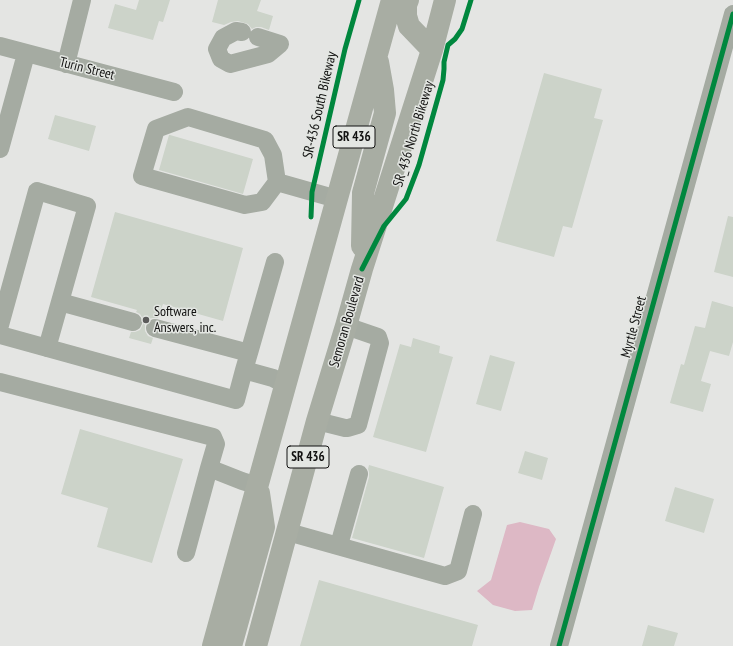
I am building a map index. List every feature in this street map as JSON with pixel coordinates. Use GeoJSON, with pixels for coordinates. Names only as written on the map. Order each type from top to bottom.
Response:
{"type":"FeatureCollection","features":[{"type":"Feature","properties":{"kind":"main road","name":"SR 436"},"geometry":{"type":"LineString","coordinates":[[214,646],[392,0]]}},
{"type":"Feature","properties":{"kind":"main road"},"geometry":{"type":"LineString","coordinates":[[408,0],[406,5],[406,16],[409,26],[432,50]]}},
{"type":"Feature","properties":{"kind":"main road","name":"Semoran Boulevard"},"geometry":{"type":"LineString","coordinates":[[256,646],[317,421],[362,269],[432,50],[445,0]]}},
{"type":"Feature","properties":{"kind":"main road"},"geometry":{"type":"LineString","coordinates":[[362,269],[362,193],[385,113],[383,90],[377,58]]}},
{"type":"Feature","properties":{"kind":"main road"},"geometry":{"type":"LineString","coordinates":[[231,646],[264,527],[258,486]]}},
{"type":"Feature","properties":{"kind":"street"},"geometry":{"type":"LineString","coordinates":[[66,64],[82,0]]}},
{"type":"Feature","properties":{"kind":"street","name":"Myrtle Street"},"geometry":{"type":"LineString","coordinates":[[559,646],[733,14]]}},
{"type":"Feature","properties":{"kind":"street"},"geometry":{"type":"LineString","coordinates":[[236,30],[250,35],[285,40],[268,54],[230,64],[221,59],[217,49],[223,38],[236,30]]}},
{"type":"Feature","properties":{"kind":"street","name":"Turin Street"},"geometry":{"type":"LineString","coordinates":[[0,46],[174,92]]}},
{"type":"Feature","properties":{"kind":"street"},"geometry":{"type":"LineString","coordinates":[[0,149],[26,54]]}},
{"type":"Feature","properties":{"kind":"street"},"geometry":{"type":"LineString","coordinates":[[188,117],[265,140],[272,155],[278,182],[262,202],[245,205],[142,176],[156,129],[188,117]]}},
{"type":"Feature","properties":{"kind":"street"},"geometry":{"type":"LineString","coordinates":[[278,182],[337,199]]}},
{"type":"Feature","properties":{"kind":"street"},"geometry":{"type":"LineString","coordinates":[[0,325],[37,191],[86,206],[47,348]]}},
{"type":"Feature","properties":{"kind":"street"},"geometry":{"type":"LineString","coordinates":[[0,335],[236,400],[275,262]]}},
{"type":"Feature","properties":{"kind":"street"},"geometry":{"type":"LineString","coordinates":[[60,302],[134,322]]}},
{"type":"Feature","properties":{"kind":"street"},"geometry":{"type":"LineString","coordinates":[[317,421],[345,428],[358,425],[380,343],[378,337],[346,326]]}},
{"type":"Feature","properties":{"kind":"street"},"geometry":{"type":"LineString","coordinates":[[155,328],[249,353]]}},
{"type":"Feature","properties":{"kind":"street"},"geometry":{"type":"LineString","coordinates":[[244,370],[273,378],[286,385]]}},
{"type":"Feature","properties":{"kind":"street"},"geometry":{"type":"LineString","coordinates":[[0,382],[213,438],[216,444],[208,468],[186,553]]}},
{"type":"Feature","properties":{"kind":"street"},"geometry":{"type":"LineString","coordinates":[[208,468],[258,486]]}},
{"type":"Feature","properties":{"kind":"street"},"geometry":{"type":"LineString","coordinates":[[338,545],[359,474]]}},
{"type":"Feature","properties":{"kind":"street"},"geometry":{"type":"LineString","coordinates":[[288,532],[445,576],[458,572],[473,514]]}},
{"type":"Feature","properties":{"kind":"shaded area"},"geometry":{"type":"Polygon","coordinates":[[[520,522],[549,529],[556,539],[532,610],[515,611],[493,605],[477,591],[491,580],[507,525],[520,522]]]}},
{"type":"Feature","properties":{"kind":"building"},"geometry":{"type":"Polygon","coordinates":[[[139,0],[170,0],[163,22],[159,21],[153,40],[108,28],[115,4],[136,10],[139,0]]]}},
{"type":"Feature","properties":{"kind":"building"},"geometry":{"type":"Polygon","coordinates":[[[218,0],[261,0],[257,11],[273,16],[269,30],[261,27],[252,29],[248,24],[238,21],[224,25],[212,22],[218,0]]]}},
{"type":"Feature","properties":{"kind":"building"},"geometry":{"type":"Polygon","coordinates":[[[544,73],[602,89],[594,118],[603,120],[572,228],[563,226],[554,257],[496,241],[544,73]]]}},
{"type":"Feature","properties":{"kind":"building"},"geometry":{"type":"Polygon","coordinates":[[[55,115],[96,126],[89,151],[48,139],[55,115]]]}},
{"type":"Feature","properties":{"kind":"building"},"geometry":{"type":"Polygon","coordinates":[[[169,135],[253,159],[243,194],[159,170],[169,135]]]}},
{"type":"Feature","properties":{"kind":"building"},"geometry":{"type":"Polygon","coordinates":[[[115,212],[243,248],[223,321],[163,304],[158,318],[152,318],[147,321],[145,325],[145,331],[148,336],[153,338],[151,344],[129,338],[131,332],[140,330],[143,324],[143,319],[140,314],[136,312],[137,310],[91,297],[115,212]]]}},
{"type":"Feature","properties":{"kind":"building"},"geometry":{"type":"Polygon","coordinates":[[[728,216],[733,217],[733,277],[714,272],[728,216]]]}},
{"type":"Feature","properties":{"kind":"building"},"geometry":{"type":"Polygon","coordinates":[[[712,301],[733,307],[733,342],[729,356],[710,351],[701,381],[711,384],[703,412],[670,403],[681,364],[684,365],[695,326],[705,328],[712,301]]]}},
{"type":"Feature","properties":{"kind":"building"},"geometry":{"type":"Polygon","coordinates":[[[413,338],[440,346],[439,353],[453,357],[426,452],[373,437],[400,344],[411,347],[413,338]]]}},
{"type":"Feature","properties":{"kind":"building"},"geometry":{"type":"Polygon","coordinates":[[[490,355],[515,362],[501,411],[476,404],[490,355]]]}},
{"type":"Feature","properties":{"kind":"building"},"geometry":{"type":"Polygon","coordinates":[[[80,429],[183,459],[152,563],[97,547],[108,508],[61,494],[80,429]]]}},
{"type":"Feature","properties":{"kind":"building"},"geometry":{"type":"Polygon","coordinates":[[[525,451],[548,458],[542,480],[518,473],[525,451]]]}},
{"type":"Feature","properties":{"kind":"building"},"geometry":{"type":"Polygon","coordinates":[[[369,465],[444,487],[424,558],[352,538],[369,477],[369,465]]]}},
{"type":"Feature","properties":{"kind":"building"},"geometry":{"type":"Polygon","coordinates":[[[675,487],[714,499],[704,533],[665,521],[675,487]]]}},
{"type":"Feature","properties":{"kind":"building"},"geometry":{"type":"Polygon","coordinates":[[[319,580],[478,625],[472,646],[300,646],[319,580]]]}},
{"type":"Feature","properties":{"kind":"building"},"geometry":{"type":"Polygon","coordinates":[[[648,625],[678,633],[674,646],[642,646],[648,625]]]}},
{"type":"Feature","properties":{"kind":"cycle path","name":"SR-436 South Bikeway"},"geometry":{"type":"LineString","coordinates":[[311,217],[312,192],[345,49],[359,0]]}},
{"type":"Feature","properties":{"kind":"cycle path","name":"SR_436 North Bikeway"},"geometry":{"type":"LineString","coordinates":[[362,269],[384,226],[406,199],[419,165],[443,80],[444,62],[448,45],[455,39],[462,29],[471,0]]}},
{"type":"Feature","properties":{"kind":"cycle path"},"geometry":{"type":"LineString","coordinates":[[559,646],[733,14]]}},
{"type":"Feature","properties":{"kind":"place","name":"Software Answers, inc."},"geometry":{"type":"Point","coordinates":[146,320]}}]}
